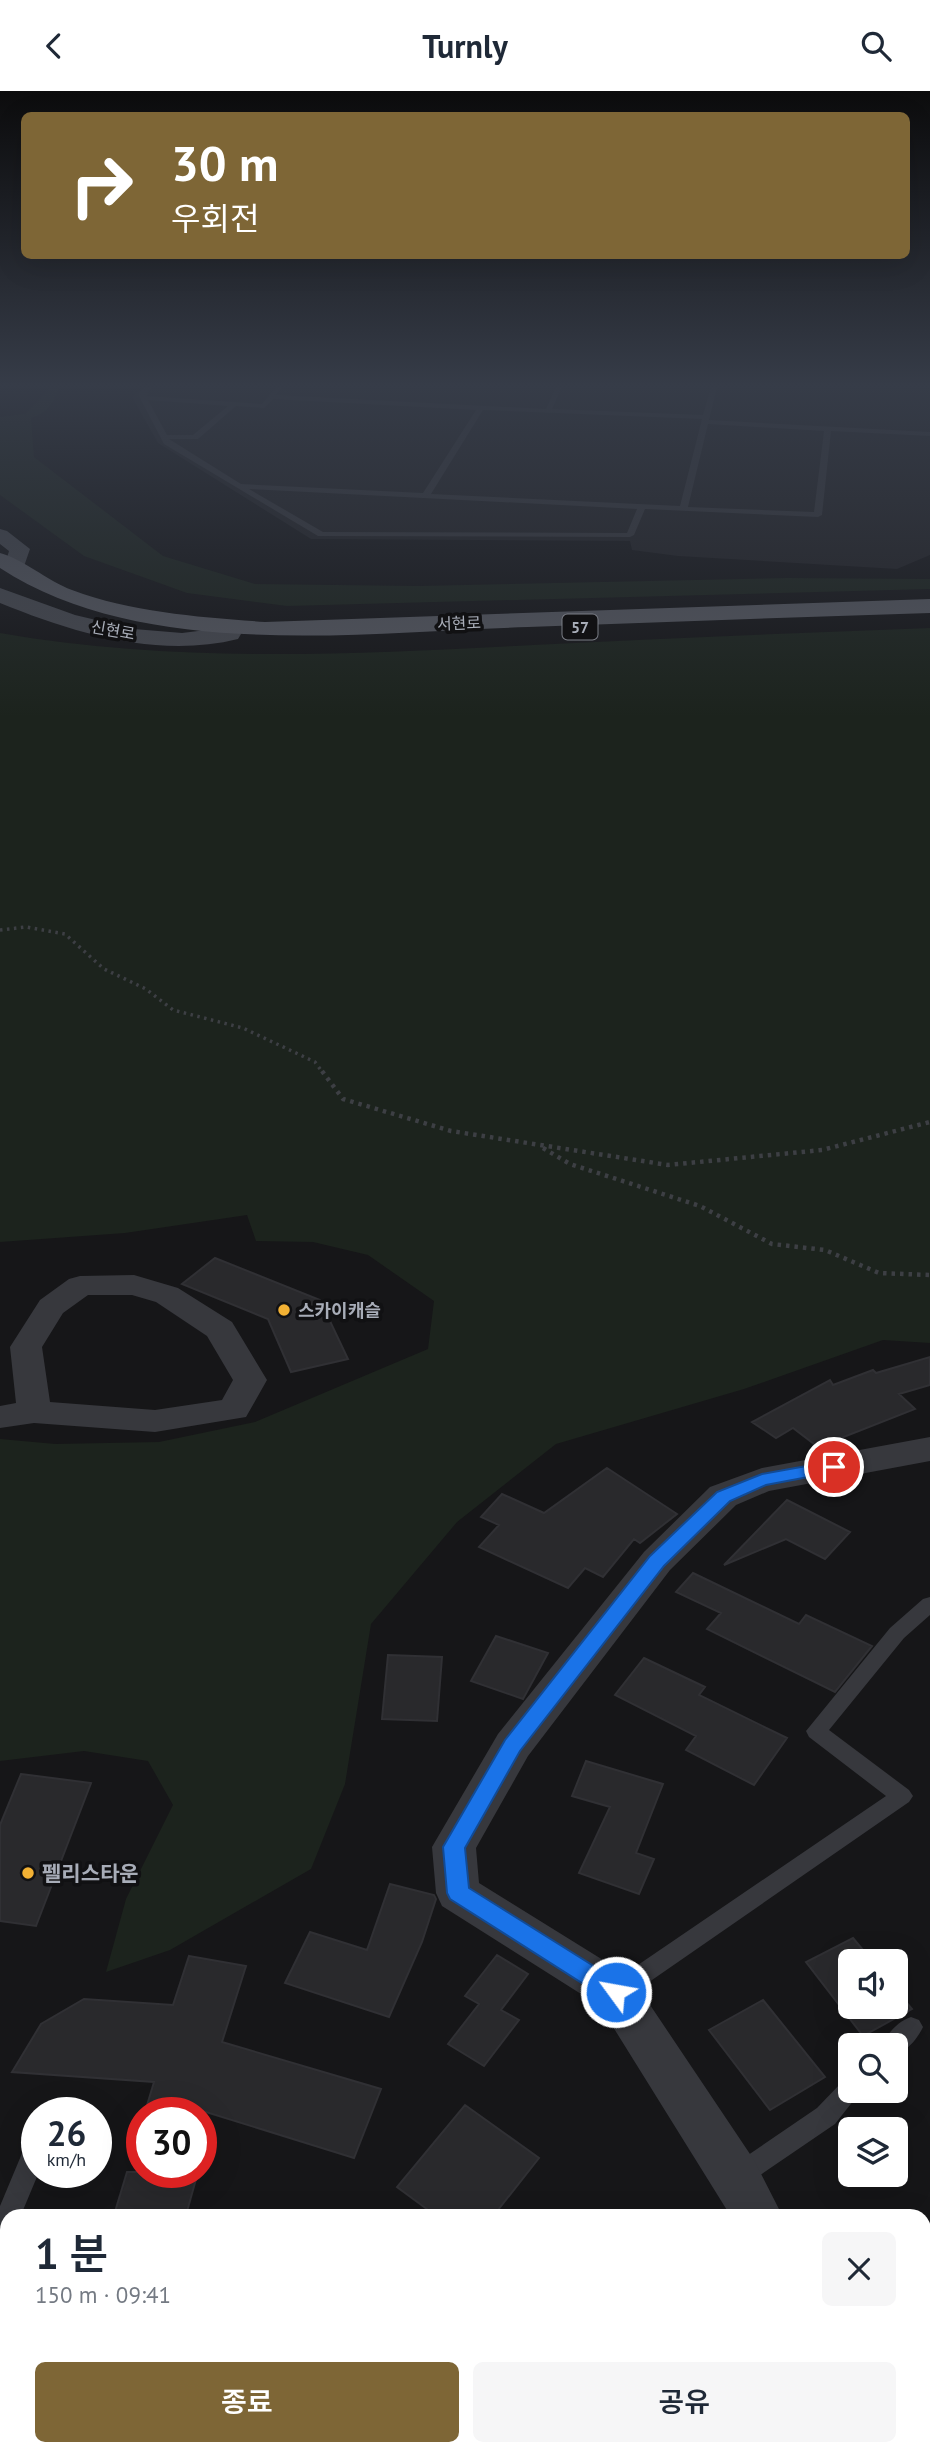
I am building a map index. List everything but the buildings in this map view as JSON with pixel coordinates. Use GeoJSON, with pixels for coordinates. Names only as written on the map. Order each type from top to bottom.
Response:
{"type":"FeatureCollection","features":[{"type":"Feature","properties":{"kind":"main road"},"geometry":{"type":"LineString","coordinates":[[0,535],[20,549],[5,567]]}},
{"type":"Feature","properties":{"kind":"main road","name":"서현로"},"geometry":{"type":"LineString","coordinates":[[5,567],[72,597],[135,615],[174,622],[265,629],[930,606]]}},
{"type":"Feature","properties":{"kind":"main road","name":"서현로"},"geometry":{"type":"LineString","coordinates":[[5,567],[40,599],[114,620],[187,631],[271,636],[930,612]]}},
{"type":"Feature","properties":{"kind":"main road","name":"신현로"},"geometry":{"type":"LineString","coordinates":[[0,595],[57,619],[113,632],[184,640],[230,634]]}},
{"type":"Feature","properties":{"kind":"street"},"geometry":{"type":"LineString","coordinates":[[0,1417],[34,1412],[155,1421],[234,1409],[250,1380],[220,1329],[167,1295],[134,1285],[80,1286],[51,1307],[26,1347],[34,1412]]}},
{"type":"Feature","properties":{"kind":"street"},"geometry":{"type":"LineString","coordinates":[[754,2209],[736,2177],[616,1992],[458,1893],[454,1847],[513,1745],[657,1561],[723,1496],[762,1480],[930,1449]]}},
{"type":"Feature","properties":{"kind":"lane"},"geometry":{"type":"LineString","coordinates":[[258,497],[321,534],[630,535],[642,507]]}},
{"type":"Feature","properties":{"kind":"lane"},"geometry":{"type":"LineString","coordinates":[[451,497],[818,515],[820,497]]}},
{"type":"Feature","properties":{"kind":"lane"},"geometry":{"type":"LineString","coordinates":[[683,509],[686,497]]}},
{"type":"Feature","properties":{"kind":"lane"},"geometry":{"type":"LineString","coordinates":[[616,1992],[902,1796],[816,1731],[897,1633],[930,1604]]}},
{"type":"Feature","properties":{"kind":"lane"},"geometry":{"type":"LineString","coordinates":[[905,2033],[911,2027]]}},
{"type":"Feature","properties":{"kind":"lane"},"geometry":{"type":"LineString","coordinates":[[736,2177],[826,2116],[838,2103]]}},
{"type":"Feature","properties":{"kind":"lane"},"geometry":{"type":"LineString","coordinates":[[11,2209],[21,2186]]}},
{"type":"Feature","properties":{"kind":"path"},"geometry":{"type":"LineString","coordinates":[[0,930],[26,927],[65,934],[104,969],[146,989],[173,1010],[243,1028],[315,1062],[343,1099],[451,1131],[667,1165],[822,1150],[930,1122]]}},
{"type":"Feature","properties":{"kind":"path"},"geometry":{"type":"LineString","coordinates":[[539,1146],[570,1164],[699,1206],[772,1244],[825,1251],[879,1273],[930,1275]]}},
{"type":"Feature","properties":{"kind":"shaded area"},"geometry":{"type":"Polygon","coordinates":[[[3,497],[87,497],[163,556],[255,584],[418,586],[787,578],[930,579],[930,589],[287,606],[187,593],[84,556],[3,497]]]}},
{"type":"Feature","properties":{"kind":"shaded area"},"geometry":{"type":"Polygon","coordinates":[[[245,497],[930,497],[930,555],[897,569],[678,556],[632,550],[630,541],[311,539],[245,497]]]}},
{"type":"Feature","properties":{"kind":"shaded area"},"geometry":{"type":"Polygon","coordinates":[[[930,628],[930,1343],[883,1340],[744,1389],[556,1444],[457,1522],[371,1624],[345,1784],[311,1869],[170,1950],[106,1972],[126,1899],[173,1805],[148,1761],[84,1751],[0,1761],[0,1439],[55,1444],[159,1442],[255,1422],[428,1349],[434,1301],[368,1255],[313,1242],[256,1241],[247,1215],[125,1233],[0,1242],[0,633],[133,649],[266,654],[399,651],[930,628]]]}},
{"type":"Feature","properties":{"kind":"place","name":"스카이캐슬"},"geometry":{"type":"Point","coordinates":[284,1310]}},
{"type":"Feature","properties":{"kind":"place","name":"펠리스타운"},"geometry":{"type":"Point","coordinates":[28,1873]}},
{"type":"Feature","properties":{"kind":"route"},"geometry":{"type":"LineString","coordinates":[[616,1992],[458,1893],[454,1847],[513,1745],[657,1561],[723,1496],[762,1480],[834,1467]]}}]}
